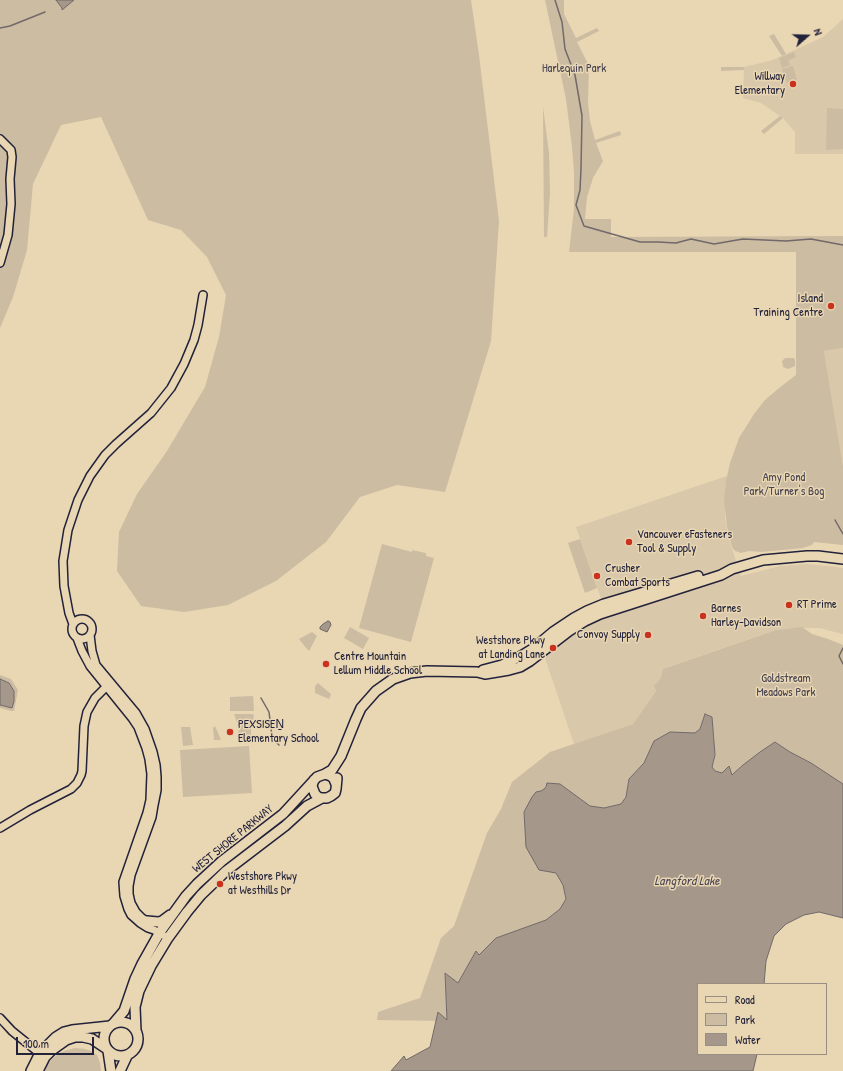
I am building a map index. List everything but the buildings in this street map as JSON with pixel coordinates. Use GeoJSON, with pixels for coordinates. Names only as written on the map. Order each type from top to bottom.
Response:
{"type":"FeatureCollection","features":[{"type":"Feature","properties":{"kind":"main road"},"geometry":{"type":"LineString","coordinates":[[341,756],[332,770],[314,780],[312,785],[315,794],[318,797],[327,798],[335,793],[337,772],[341,756],[361,708],[383,685],[402,676],[434,670],[477,672],[502,665],[534,648],[553,632],[587,611],[604,604],[719,570],[732,569],[764,560],[793,557],[818,556],[843,559]]}},
{"type":"Feature","properties":{"kind":"main road"},"geometry":{"type":"LineString","coordinates":[[325,774],[331,776],[336,784]]}},
{"type":"Feature","properties":{"kind":"main road","name":"WEST SHORE PARKWAY"},"geometry":{"type":"LineString","coordinates":[[112,1025],[124,1010],[135,978],[157,931],[186,896],[210,871],[282,814],[314,780]]}},
{"type":"Feature","properties":{"kind":"main road","name":"WEST SHORE PARKWAY"},"geometry":{"type":"LineString","coordinates":[[136,1031],[135,1007],[139,991],[151,966],[168,938],[187,912],[214,882],[238,861],[286,826],[311,803],[322,798]]}},
{"type":"Feature","properties":{"kind":"main road"},"geometry":{"type":"LineString","coordinates":[[147,921],[162,921],[173,913]]}},
{"type":"Feature","properties":{"kind":"main road"},"geometry":{"type":"LineString","coordinates":[[31,1071],[56,1037],[64,1032],[80,1028],[112,1025],[118,1022],[124,1022],[129,1024],[136,1031],[138,1041],[137,1046],[127,1056],[120,1071]]}},
{"type":"Feature","properties":{"kind":"main road"},"geometry":{"type":"LineString","coordinates":[[111,1071],[104,1034],[112,1025]]}},
{"type":"Feature","properties":{"kind":"main road"},"geometry":{"type":"LineString","coordinates":[[38,1071],[42,1055],[66,1040],[75,1037],[92,1039],[117,1056],[127,1056]]}},
{"type":"Feature","properties":{"kind":"street"},"geometry":{"type":"LineString","coordinates":[[0,139],[11,150],[12,157],[8,235],[0,262]]}},
{"type":"Feature","properties":{"kind":"street"},"geometry":{"type":"LineString","coordinates":[[157,931],[136,912],[131,903],[129,894],[131,876],[152,817],[157,790],[156,765],[150,740],[136,713],[90,666],[84,656],[72,630],[73,624],[64,586],[63,561],[68,530],[78,500],[90,476],[105,455],[151,413],[171,388],[184,364],[194,340],[203,295]]}},
{"type":"Feature","properties":{"kind":"street"},"geometry":{"type":"LineString","coordinates":[[68,607],[78,617],[89,622],[91,625],[92,632],[90,635],[96,665],[138,728],[146,748],[151,774],[150,800],[126,874],[123,889],[125,904],[132,915],[140,923],[168,938]]}},
{"type":"Feature","properties":{"kind":"street"},"geometry":{"type":"LineString","coordinates":[[73,624],[79,619],[82,619]]}},
{"type":"Feature","properties":{"kind":"street"},"geometry":{"type":"LineString","coordinates":[[77,638],[86,638],[90,635]]}},
{"type":"Feature","properties":{"kind":"street"},"geometry":{"type":"LineString","coordinates":[[0,828],[71,788],[77,783],[82,772],[84,726],[87,712],[95,698],[108,685]]}},
{"type":"Feature","properties":{"kind":"street"},"geometry":{"type":"LineString","coordinates":[[0,1018],[12,1031],[42,1055]]}},
{"type":"Feature","properties":{"kind":"shaded area","name":"Willway Elementary"},"geometry":{"type":"Polygon","coordinates":[[[843,19],[843,154],[795,154],[795,132],[783,118],[761,103],[743,98],[744,67],[773,60],[823,37],[843,19]]]}},
{"type":"Feature","properties":{"kind":"shaded area"},"geometry":{"type":"Polygon","coordinates":[[[843,348],[843,466],[824,351],[843,348]]]}},
{"type":"Feature","properties":{"kind":"shaded area"},"geometry":{"type":"Polygon","coordinates":[[[727,476],[725,490],[725,518],[728,536],[741,576],[780,566],[807,564],[843,568],[843,634],[819,628],[792,628],[776,630],[668,667],[662,672],[656,691],[633,724],[574,744],[544,655],[574,633],[607,616],[576,527],[727,476]]]}},
{"type":"Feature","properties":{"kind":"green space"},"geometry":{"type":"Polygon","coordinates":[[[0,0],[471,0],[499,221],[491,341],[445,492],[397,485],[360,497],[326,542],[276,581],[228,605],[184,612],[141,606],[117,571],[119,532],[137,494],[167,451],[205,387],[219,337],[226,295],[207,257],[181,230],[148,220],[101,117],[61,125],[33,184],[27,250],[13,297],[0,328],[0,0]]]}},
{"type":"Feature","properties":{"kind":"green space","name":"Amy Pond Park/Turner's Bog"},"geometry":{"type":"Polygon","coordinates":[[[545,0],[564,0],[564,14],[576,38],[597,28],[599,31],[577,42],[589,66],[588,103],[590,121],[595,140],[620,131],[621,135],[596,143],[603,161],[593,178],[587,197],[585,219],[611,219],[611,237],[843,236],[843,348],[824,351],[843,466],[843,545],[814,542],[812,545],[803,548],[761,552],[749,551],[741,553],[735,551],[732,547],[727,527],[724,500],[726,481],[730,463],[739,438],[765,400],[796,375],[796,252],[569,252],[574,209],[572,147],[566,99],[545,0]]]}},
{"type":"Feature","properties":{"kind":"green space"},"geometry":{"type":"Polygon","coordinates":[[[774,34],[786,54],[782,56],[769,36],[774,34]]]}},
{"type":"Feature","properties":{"kind":"green space"},"geometry":{"type":"Polygon","coordinates":[[[794,52],[796,57],[788,61],[790,65],[782,68],[779,58],[794,52]]]}},
{"type":"Feature","properties":{"kind":"green space"},"geometry":{"type":"Polygon","coordinates":[[[793,66],[797,80],[787,83],[782,69],[793,66]]]}},
{"type":"Feature","properties":{"kind":"green space"},"geometry":{"type":"Polygon","coordinates":[[[721,67],[744,67],[744,70],[721,71],[721,67]]]}},
{"type":"Feature","properties":{"kind":"green space","name":"Harlequin Park"},"geometry":{"type":"Polygon","coordinates":[[[543,107],[549,153],[550,193],[547,237],[544,237],[543,107]]]}},
{"type":"Feature","properties":{"kind":"green space"},"geometry":{"type":"Polygon","coordinates":[[[827,108],[843,109],[843,149],[826,150],[827,108]]]}},
{"type":"Feature","properties":{"kind":"green space"},"geometry":{"type":"Polygon","coordinates":[[[780,116],[783,118],[764,134],[761,131],[780,116]]]}},
{"type":"Feature","properties":{"kind":"green space"},"geometry":{"type":"Polygon","coordinates":[[[785,358],[794,358],[795,366],[788,369],[783,367],[782,361],[785,358]]]}},
{"type":"Feature","properties":{"kind":"green space"},"geometry":{"type":"Polygon","coordinates":[[[580,539],[597,588],[585,593],[568,543],[580,539]]]}},
{"type":"Feature","properties":{"kind":"green space"},"geometry":{"type":"Polygon","coordinates":[[[382,544],[412,552],[412,550],[426,553],[426,556],[434,558],[411,642],[359,628],[382,544]]]}},
{"type":"Feature","properties":{"kind":"green space"},"geometry":{"type":"Polygon","coordinates":[[[350,627],[369,638],[363,649],[344,638],[350,627]]]}},
{"type":"Feature","properties":{"kind":"green space","name":"Goldstream Meadows Park"},"geometry":{"type":"Polygon","coordinates":[[[802,627],[812,634],[843,645],[843,784],[776,742],[743,765],[732,776],[715,771],[712,767],[715,755],[712,717],[705,714],[700,729],[695,733],[670,732],[654,741],[644,763],[629,779],[626,797],[621,804],[604,808],[590,806],[560,784],[546,787],[524,812],[526,826],[563,885],[566,899],[560,909],[546,920],[496,938],[478,955],[476,951],[458,983],[445,973],[447,1021],[377,1020],[378,1012],[420,998],[441,938],[454,926],[487,833],[501,809],[512,782],[550,752],[633,724],[656,691],[654,685],[661,677],[663,669],[776,630],[802,627]]]}},
{"type":"Feature","properties":{"kind":"green space"},"geometry":{"type":"Polygon","coordinates":[[[312,632],[317,636],[309,651],[299,639],[312,632]]]}},
{"type":"Feature","properties":{"kind":"green space"},"geometry":{"type":"Polygon","coordinates":[[[0,675],[11,679],[18,690],[14,711],[0,708],[0,675]]]}},
{"type":"Feature","properties":{"kind":"green space"},"geometry":{"type":"Polygon","coordinates":[[[318,683],[331,694],[329,699],[315,693],[315,686],[318,683]]]}},
{"type":"Feature","properties":{"kind":"green space"},"geometry":{"type":"Polygon","coordinates":[[[253,696],[254,711],[230,711],[230,697],[253,696]]]}},
{"type":"Feature","properties":{"kind":"green space"},"geometry":{"type":"Polygon","coordinates":[[[234,714],[253,714],[251,740],[243,743],[238,731],[240,730],[234,714]]]}},
{"type":"Feature","properties":{"kind":"green space"},"geometry":{"type":"Polygon","coordinates":[[[215,726],[221,740],[214,740],[213,728],[215,726]]]}},
{"type":"Feature","properties":{"kind":"green space"},"geometry":{"type":"Polygon","coordinates":[[[181,727],[190,727],[193,745],[183,746],[181,727]]]}},
{"type":"Feature","properties":{"kind":"green space"},"geometry":{"type":"Polygon","coordinates":[[[249,746],[252,793],[183,797],[180,750],[249,746]]]}},
{"type":"Feature","properties":{"kind":"green space"},"geometry":{"type":"Polygon","coordinates":[[[75,1048],[85,1049],[97,1055],[101,1071],[45,1071],[48,1063],[57,1055],[75,1048]]]}},
{"type":"Feature","properties":{"kind":"water"},"geometry":{"type":"Polygon","coordinates":[[[56,0],[74,0],[62,10],[56,0]]]}},
{"type":"Feature","properties":{"kind":"water"},"geometry":{"type":"Polygon","coordinates":[[[328,621],[331,625],[327,632],[320,629],[323,624],[328,621]]]}},
{"type":"Feature","properties":{"kind":"water"},"geometry":{"type":"Polygon","coordinates":[[[0,679],[9,683],[14,691],[12,708],[0,705],[0,679]]]}},
{"type":"Feature","properties":{"kind":"water","name":"Langford Lake"},"geometry":{"type":"Polygon","coordinates":[[[705,714],[712,717],[715,755],[712,767],[715,771],[722,773],[729,766],[732,775],[743,765],[775,742],[843,784],[843,918],[819,912],[804,915],[786,924],[774,936],[766,961],[764,983],[697,983],[697,1055],[757,1055],[753,1071],[391,1071],[404,1056],[406,1060],[430,1047],[438,1012],[447,1020],[445,973],[458,983],[476,951],[479,955],[496,938],[546,920],[560,909],[566,899],[563,885],[556,873],[539,870],[526,847],[524,812],[536,792],[544,789],[547,783],[560,784],[590,806],[604,808],[621,804],[626,797],[629,779],[644,763],[654,741],[670,732],[695,733],[700,729],[705,714]]]}},
{"type":"Feature","properties":{"kind":"waterway"},"geometry":{"type":"LineString","coordinates":[[555,0],[562,22],[565,49],[575,75],[582,116],[580,190],[576,205],[584,226],[640,242],[676,243],[691,239],[714,244],[743,239],[786,241],[811,239],[843,245]]}},
{"type":"Feature","properties":{"kind":"waterway"},"geometry":{"type":"LineString","coordinates":[[0,28],[10,26],[45,12]]}},
{"type":"Feature","properties":{"kind":"waterway"},"geometry":{"type":"LineString","coordinates":[[835,520],[843,534]]}},
{"type":"Feature","properties":{"kind":"waterway"},"geometry":{"type":"LineString","coordinates":[[843,648],[839,656],[843,664]]}},
{"type":"Feature","properties":{"kind":"waterway"},"geometry":{"type":"LineString","coordinates":[[261,698],[269,712],[272,736],[279,745]]}},
{"type":"Feature","properties":{"kind":"place","name":"Willway Elementary"},"geometry":{"type":"Point","coordinates":[793,84]}},
{"type":"Feature","properties":{"kind":"place","name":"Island Training Centre"},"geometry":{"type":"Point","coordinates":[831,306]}},
{"type":"Feature","properties":{"kind":"place","name":"Vancouver eFasteners Tool & Supply"},"geometry":{"type":"Point","coordinates":[629,542]}},
{"type":"Feature","properties":{"kind":"place","name":"Crusher Combat Sports"},"geometry":{"type":"Point","coordinates":[597,576]}},
{"type":"Feature","properties":{"kind":"place","name":"RT Prime"},"geometry":{"type":"Point","coordinates":[789,605]}},
{"type":"Feature","properties":{"kind":"place","name":"Barnes Harley-Davidson"},"geometry":{"type":"Point","coordinates":[703,616]}},
{"type":"Feature","properties":{"kind":"place","name":"Convoy Supply"},"geometry":{"type":"Point","coordinates":[648,635]}},
{"type":"Feature","properties":{"kind":"place","name":"Westshore Pkwy at Landing Lane"},"geometry":{"type":"Point","coordinates":[553,648]}},
{"type":"Feature","properties":{"kind":"place","name":"Centre Mountain Lellum Middle School"},"geometry":{"type":"Point","coordinates":[326,664]}},
{"type":"Feature","properties":{"kind":"place","name":"PEXSISEṈ Elementary School"},"geometry":{"type":"Point","coordinates":[230,732]}},
{"type":"Feature","properties":{"kind":"place","name":"Westshore Pkwy at Westhills Dr"},"geometry":{"type":"Point","coordinates":[220,884]}}]}
